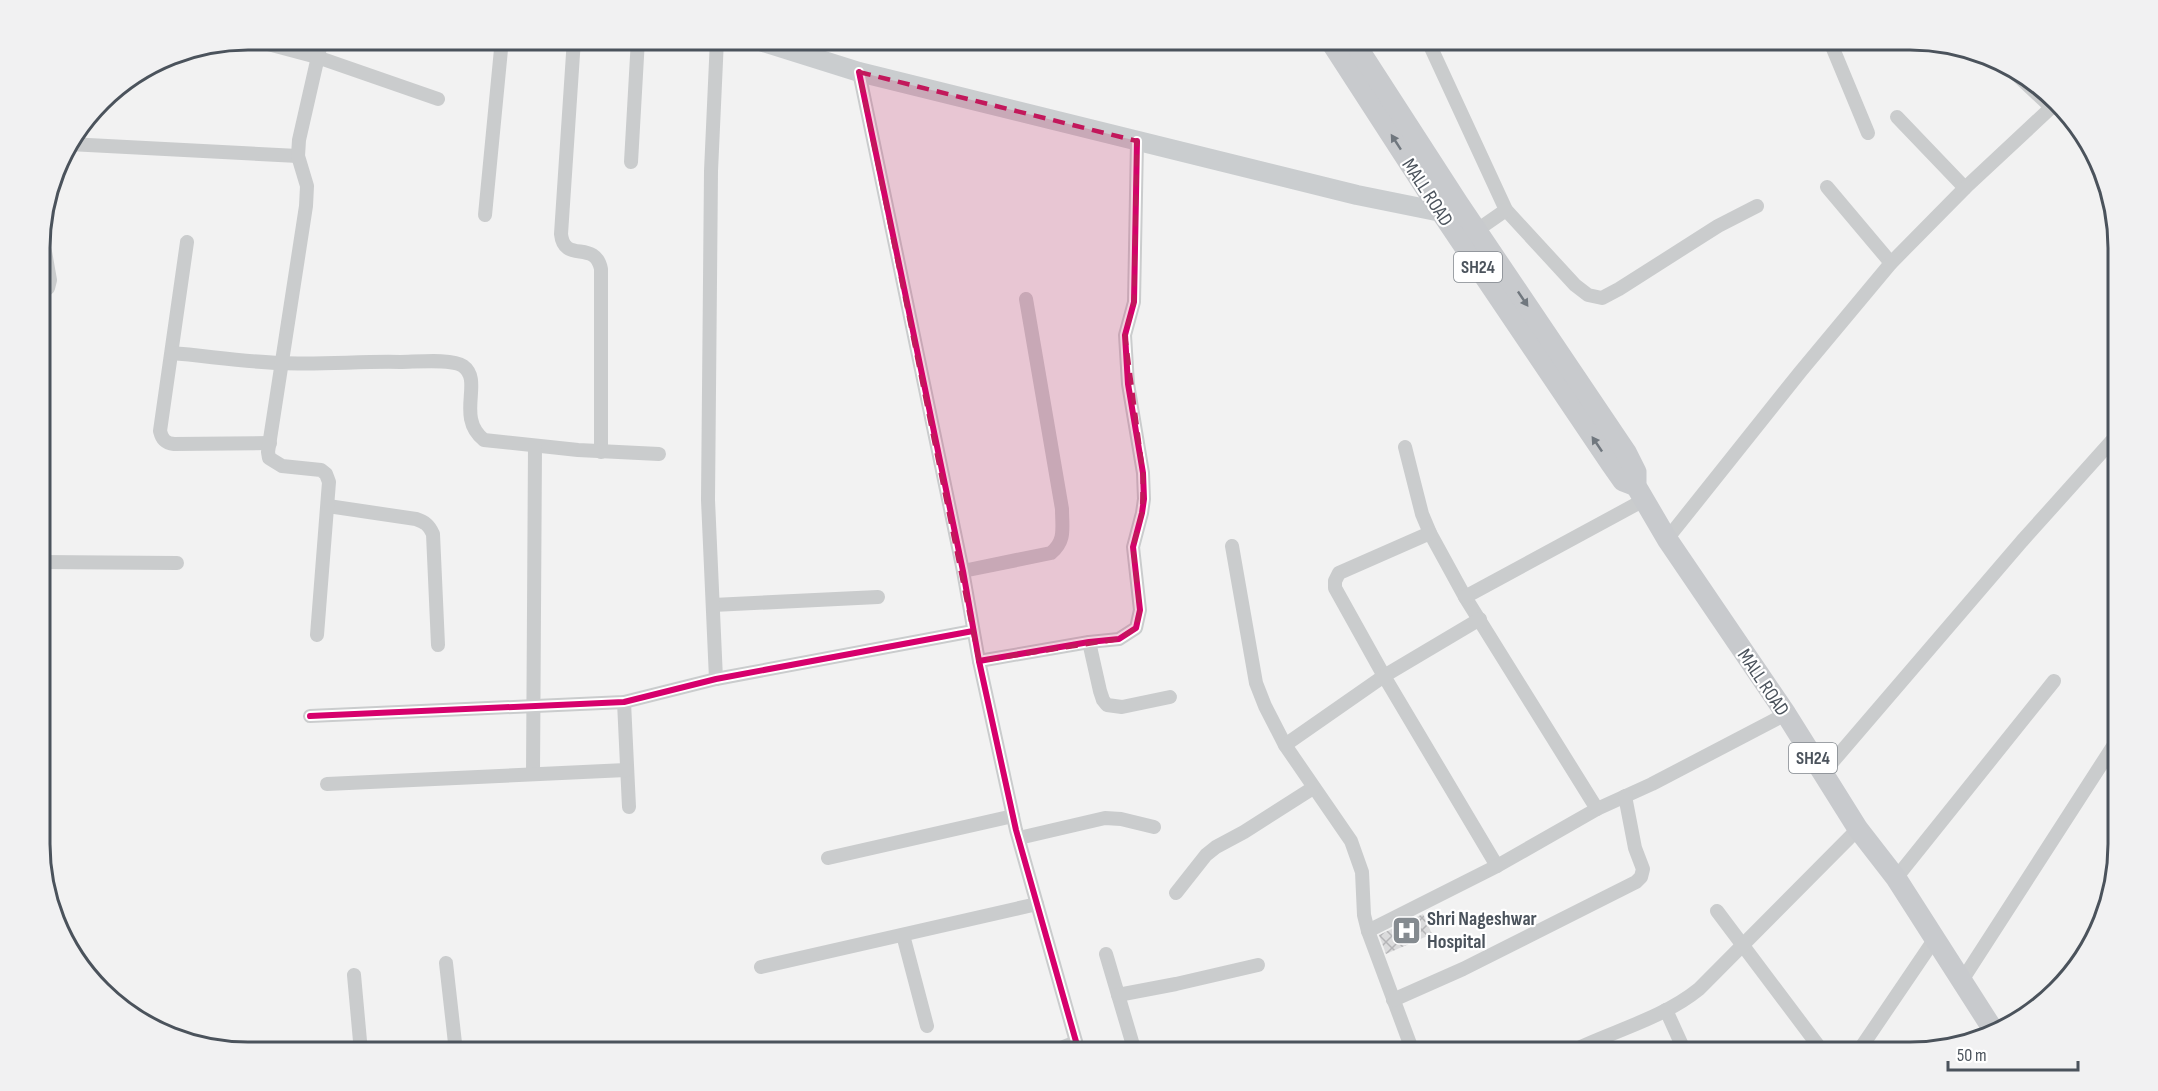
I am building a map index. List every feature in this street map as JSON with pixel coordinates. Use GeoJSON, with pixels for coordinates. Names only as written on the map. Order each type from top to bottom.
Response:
{"type":"FeatureCollection","features":[{"type":"Feature","properties":{"kind":"main road"},"geometry":{"type":"LineString","coordinates":[[789,50],[859,72],[1357,195],[1441,212]]}},
{"type":"Feature","properties":{"kind":"main road","name":"MALL ROAD"},"geometry":{"type":"LineString","coordinates":[[1346,50],[1441,212],[1469,230]]}},
{"type":"Feature","properties":{"kind":"main road","name":"MALL ROAD"},"geometry":{"type":"LineString","coordinates":[[1347,50],[1469,230],[1611,464],[1623,481],[1640,493],[1667,538],[1786,714],[1858,829],[1896,878],[1990,1024]]}},
{"type":"Feature","properties":{"kind":"street"},"geometry":{"type":"LineString","coordinates":[[291,50],[438,99]]}},
{"type":"Feature","properties":{"kind":"street"},"geometry":{"type":"LineString","coordinates":[[317,635],[329,482],[326,474],[321,470],[282,466],[269,458],[281,363],[306,206],[307,186],[298,156],[299,140],[319,50]]}},
{"type":"Feature","properties":{"kind":"street"},"geometry":{"type":"LineString","coordinates":[[485,215],[501,50]]}},
{"type":"Feature","properties":{"kind":"street"},"geometry":{"type":"LineString","coordinates":[[573,50],[561,240],[571,250],[594,255],[599,260],[601,269],[601,452]]}},
{"type":"Feature","properties":{"kind":"street"},"geometry":{"type":"LineString","coordinates":[[632,162],[637,50]]}},
{"type":"Feature","properties":{"kind":"street"},"geometry":{"type":"LineString","coordinates":[[716,50],[711,171],[708,500],[716,679]]}},
{"type":"Feature","properties":{"kind":"street"},"geometry":{"type":"LineString","coordinates":[[1432,50],[1506,210],[1575,285],[1588,295],[1602,298],[1718,226],[1757,206]]}},
{"type":"Feature","properties":{"kind":"street"},"geometry":{"type":"LineString","coordinates":[[1834,50],[1868,133]]}},
{"type":"Feature","properties":{"kind":"street"},"geometry":{"type":"LineString","coordinates":[[859,72],[963,571],[979,662],[1013,816],[1076,1042]]}},
{"type":"Feature","properties":{"kind":"street"},"geometry":{"type":"LineString","coordinates":[[1667,538],[1891,263],[1965,188],[2051,109]]}},
{"type":"Feature","properties":{"kind":"street"},"geometry":{"type":"LineString","coordinates":[[1897,117],[1965,188]]}},
{"type":"Feature","properties":{"kind":"street"},"geometry":{"type":"LineString","coordinates":[[979,662],[1089,642],[1119,639],[1136,628],[1140,610],[1133,548],[1144,499],[1143,473],[1128,384],[1125,335],[1134,302],[1137,141]]}},
{"type":"Feature","properties":{"kind":"street"},"geometry":{"type":"LineString","coordinates":[[79,145],[298,156]]}},
{"type":"Feature","properties":{"kind":"street"},"geometry":{"type":"LineString","coordinates":[[1827,187],[1891,263]]}},
{"type":"Feature","properties":{"kind":"street"},"geometry":{"type":"LineString","coordinates":[[1469,230],[1506,210]]}},
{"type":"Feature","properties":{"kind":"street"},"geometry":{"type":"LineString","coordinates":[[187,242],[160,431],[162,438],[174,444],[270,443]]}},
{"type":"Feature","properties":{"kind":"street"},"geometry":{"type":"LineString","coordinates":[[963,571],[1051,553],[1060,546],[1063,532],[1062,509],[1026,298]]}},
{"type":"Feature","properties":{"kind":"street"},"geometry":{"type":"LineString","coordinates":[[172,353],[281,363],[371,361],[461,364],[471,376],[470,417],[472,427],[484,440],[601,452],[659,454]]}},
{"type":"Feature","properties":{"kind":"street"},"geometry":{"type":"LineString","coordinates":[[1823,773],[2022,541],[2108,445]]}},
{"type":"Feature","properties":{"kind":"street"},"geometry":{"type":"LineString","coordinates":[[533,774],[535,446]]}},
{"type":"Feature","properties":{"kind":"street"},"geometry":{"type":"LineString","coordinates":[[1405,447],[1422,514],[1430,533],[1465,597],[1597,809]]}},
{"type":"Feature","properties":{"kind":"street"},"geometry":{"type":"LineString","coordinates":[[1465,597],[1640,493]]}},
{"type":"Feature","properties":{"kind":"street"},"geometry":{"type":"LineString","coordinates":[[328,506],[416,519],[429,526],[433,534],[438,645]]}},
{"type":"Feature","properties":{"kind":"street"},"geometry":{"type":"LineString","coordinates":[[1430,533],[1339,573],[1336,577],[1335,588],[1384,676],[1497,866]]}},
{"type":"Feature","properties":{"kind":"street"},"geometry":{"type":"LineString","coordinates":[[1232,546],[1256,682],[1265,706],[1285,745],[1351,841],[1359,862],[1364,915],[1368,931],[1409,1041]]}},
{"type":"Feature","properties":{"kind":"street"},"geometry":{"type":"LineString","coordinates":[[50,562],[177,563]]}},
{"type":"Feature","properties":{"kind":"street"},"geometry":{"type":"LineString","coordinates":[[713,605],[878,597]]}},
{"type":"Feature","properties":{"kind":"street"},"geometry":{"type":"LineString","coordinates":[[1285,745],[1384,676],[1480,619]]}},
{"type":"Feature","properties":{"kind":"street"},"geometry":{"type":"LineString","coordinates":[[310,716],[624,702],[716,679],[973,631]]}},
{"type":"Feature","properties":{"kind":"street"},"geometry":{"type":"LineString","coordinates":[[1089,642],[1100,691],[1107,705],[1122,707],[1170,697]]}},
{"type":"Feature","properties":{"kind":"street"},"geometry":{"type":"LineString","coordinates":[[1896,878],[2054,681]]}},
{"type":"Feature","properties":{"kind":"street"},"geometry":{"type":"LineString","coordinates":[[624,702],[629,807]]}},
{"type":"Feature","properties":{"kind":"street"},"geometry":{"type":"LineString","coordinates":[[1368,931],[1497,866],[1597,809],[1705,757],[1786,714]]}},
{"type":"Feature","properties":{"kind":"street"},"geometry":{"type":"LineString","coordinates":[[1961,981],[2108,754]]}},
{"type":"Feature","properties":{"kind":"street"},"geometry":{"type":"LineString","coordinates":[[327,784],[626,770]]}},
{"type":"Feature","properties":{"kind":"street"},"geometry":{"type":"LineString","coordinates":[[1176,893],[1211,851],[1313,788]]}},
{"type":"Feature","properties":{"kind":"street"},"geometry":{"type":"LineString","coordinates":[[1393,1000],[1482,960],[1636,882],[1641,877],[1643,869],[1635,848],[1625,796]]}},
{"type":"Feature","properties":{"kind":"street"},"geometry":{"type":"LineString","coordinates":[[828,858],[1013,816]]}},
{"type":"Feature","properties":{"kind":"street"},"geometry":{"type":"LineString","coordinates":[[1019,838],[1105,819],[1121,819],[1154,827]]}},
{"type":"Feature","properties":{"kind":"street"},"geometry":{"type":"LineString","coordinates":[[1595,1041],[1686,1000],[1858,829]]}},
{"type":"Feature","properties":{"kind":"street"},"geometry":{"type":"LineString","coordinates":[[761,967],[1037,904]]}},
{"type":"Feature","properties":{"kind":"street"},"geometry":{"type":"LineString","coordinates":[[1717,911],[1815,1041]]}},
{"type":"Feature","properties":{"kind":"street"},"geometry":{"type":"LineString","coordinates":[[903,935],[927,1026]]}},
{"type":"Feature","properties":{"kind":"street"},"geometry":{"type":"LineString","coordinates":[[1865,1041],[1934,940]]}},
{"type":"Feature","properties":{"kind":"street"},"geometry":{"type":"LineString","coordinates":[[1106,954],[1132,1041]]}},
{"type":"Feature","properties":{"kind":"street"},"geometry":{"type":"LineString","coordinates":[[446,963],[455,1042]]}},
{"type":"Feature","properties":{"kind":"street"},"geometry":{"type":"LineString","coordinates":[[1118,995],[1257,965]]}},
{"type":"Feature","properties":{"kind":"street"},"geometry":{"type":"LineString","coordinates":[[354,975],[360,1042]]}},
{"type":"Feature","properties":{"kind":"street"},"geometry":{"type":"LineString","coordinates":[[1666,1010],[1680,1041]]}},
{"type":"Feature","properties":{"kind":"highlighted area"},"geometry":{"type":"Polygon","coordinates":[[[859,72],[1137,141],[1134,302],[1125,335],[1143,473],[1142,513],[1133,547],[1140,610],[1136,628],[1119,639],[979,661],[859,72]]]}},
{"type":"Feature","properties":{"kind":"building"},"geometry":{"type":"Polygon","coordinates":[[[1423,914],[1432,934],[1386,954],[1379,935],[1423,914]]]}},
{"type":"Feature","properties":{"kind":"cycle path"},"geometry":{"type":"LineString","coordinates":[[859,72],[963,571],[979,661],[1016,830],[1076,1042]]}},
{"type":"Feature","properties":{"kind":"cycle path"},"geometry":{"type":"LineString","coordinates":[[979,661],[1119,639],[1136,628],[1140,610],[1133,547],[1144,499],[1143,473],[1128,384],[1125,335],[1134,302],[1137,141]]}},
{"type":"Feature","properties":{"kind":"cycle path"},"geometry":{"type":"LineString","coordinates":[[310,716],[624,702],[716,679],[973,631]]}},
{"type":"Feature","properties":{"kind":"place","name":"Shri Nageshwar Hospital"},"geometry":{"type":"Point","coordinates":[1406,930]}}]}
